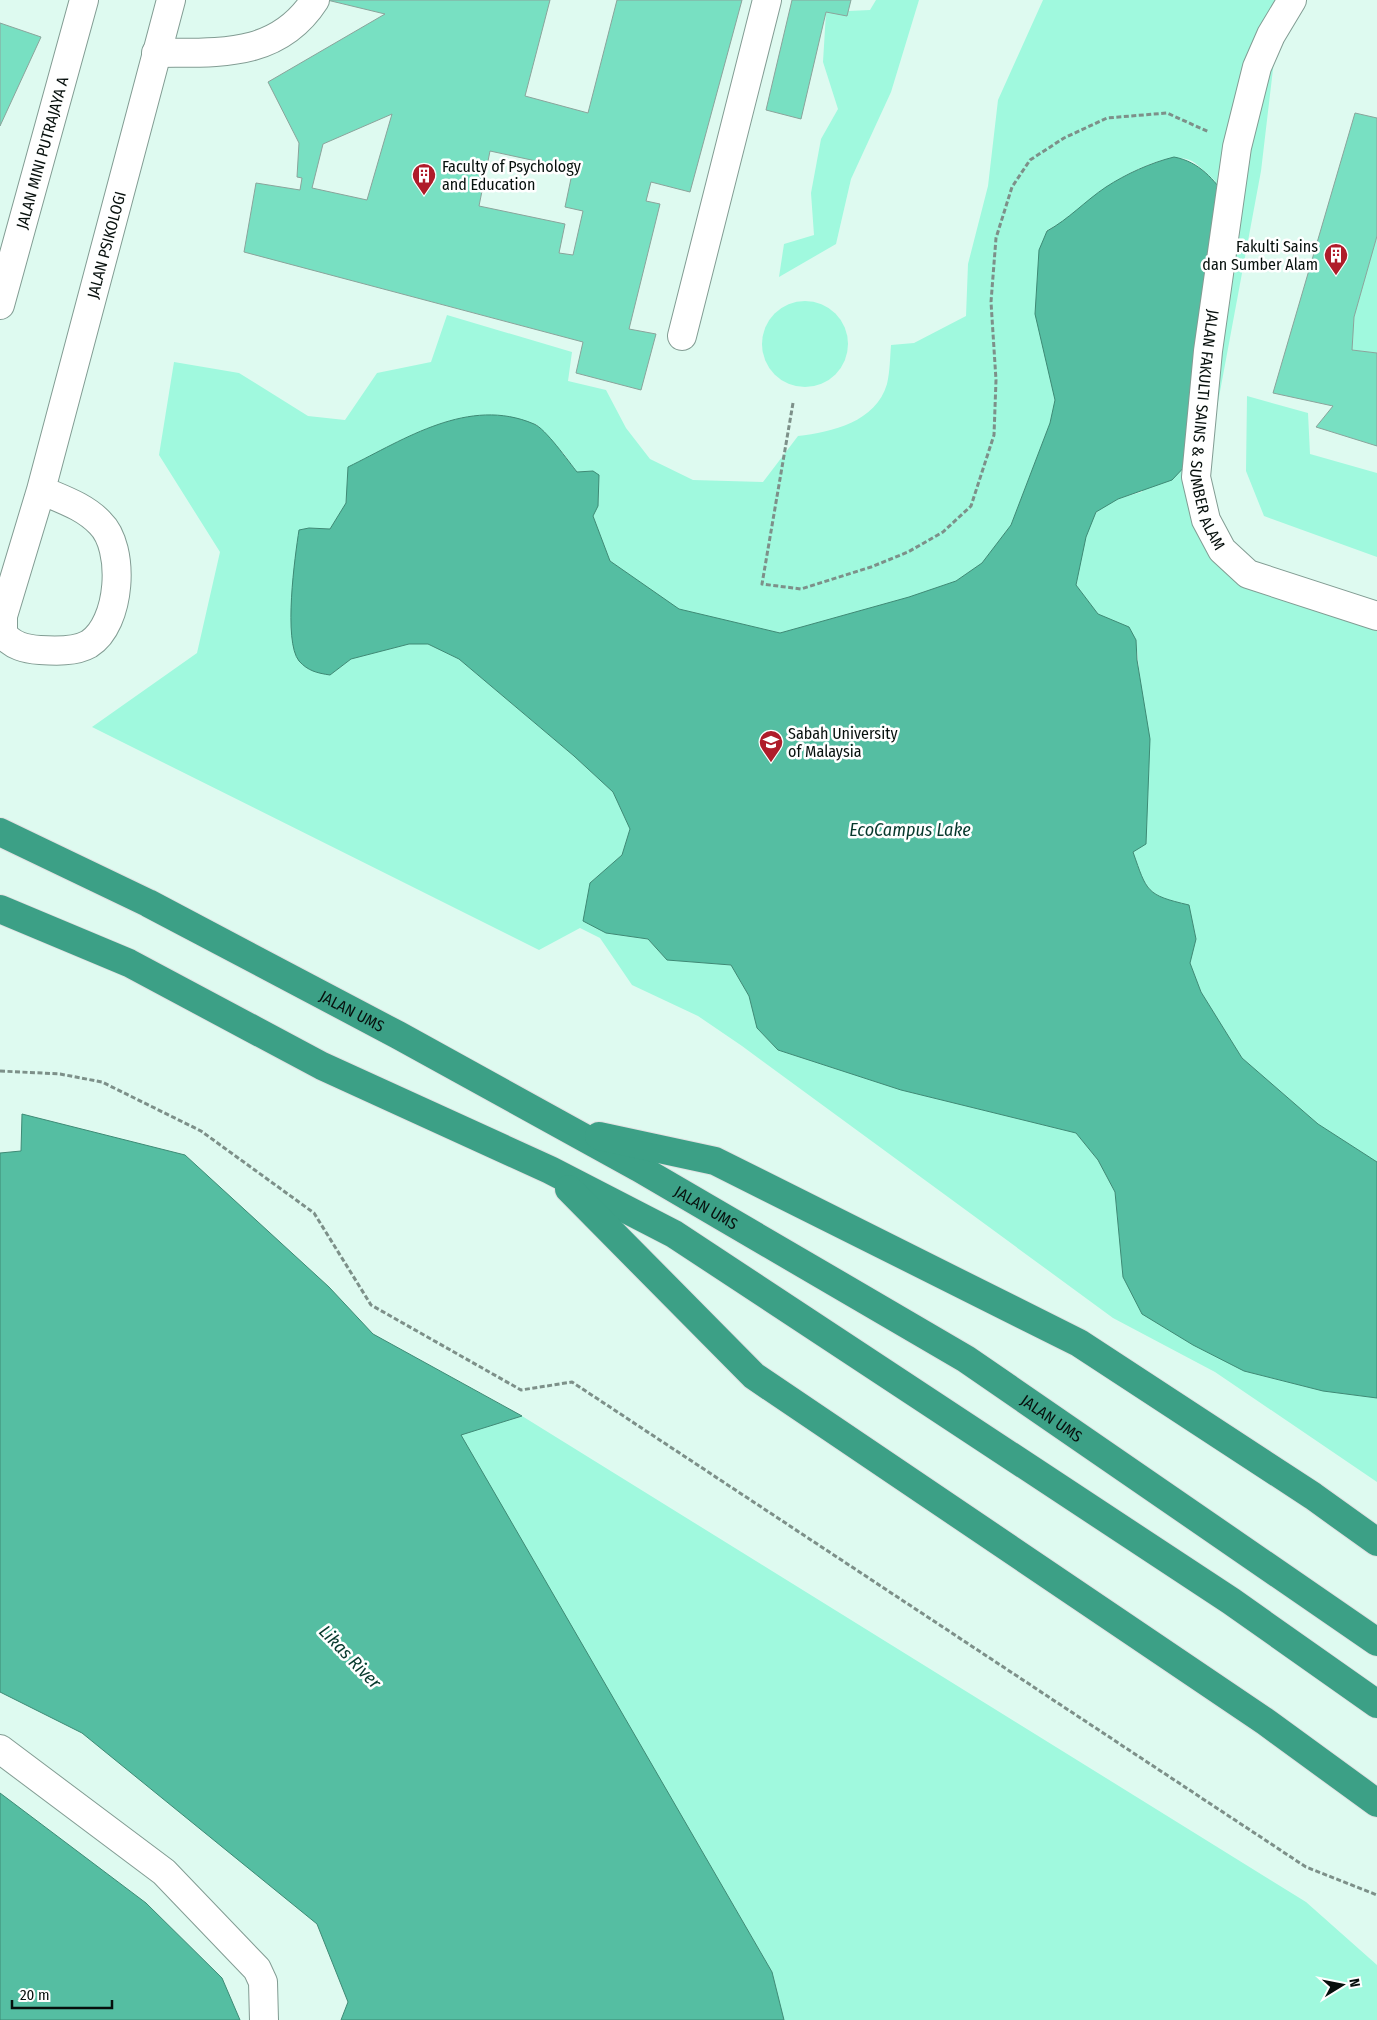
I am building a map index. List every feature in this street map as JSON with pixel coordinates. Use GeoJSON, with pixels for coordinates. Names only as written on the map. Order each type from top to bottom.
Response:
{"type":"FeatureCollection","features":[{"type":"Feature","properties":{"kind":"highway","name":"JALAN UMS"},"geometry":{"type":"LineString","coordinates":[[0,832],[148,902],[398,1035],[570,1130],[966,1359],[1377,1642]]}},
{"type":"Feature","properties":{"kind":"highway"},"geometry":{"type":"LineString","coordinates":[[0,909],[129,963],[322,1066],[550,1170],[674,1234],[1231,1601],[1377,1704]]}},
{"type":"Feature","properties":{"kind":"highway"},"geometry":{"type":"LineString","coordinates":[[570,1130],[715,1161],[1079,1344],[1313,1496],[1377,1542]]}},
{"type":"Feature","properties":{"kind":"highway"},"geometry":{"type":"LineString","coordinates":[[550,1170],[754,1376],[1266,1722],[1377,1803]]}},
{"type":"Feature","properties":{"kind":"street","name":"JALAN MINI PUTRAJAYA A"},"geometry":{"type":"LineString","coordinates":[[0,306],[84,0]]}},
{"type":"Feature","properties":{"kind":"street","name":"JALAN PSIKOLOGI"},"geometry":{"type":"LineString","coordinates":[[40,490],[89,512],[110,535],[116,553],[118,573],[114,598],[107,620],[97,637],[88,644],[71,650],[23,648],[8,640],[2,628],[6,601],[40,490],[171,0]]}},
{"type":"Feature","properties":{"kind":"street"},"geometry":{"type":"LineString","coordinates":[[156,53],[227,52],[248,49],[280,34],[296,23],[314,0]]}},
{"type":"Feature","properties":{"kind":"street"},"geometry":{"type":"LineString","coordinates":[[682,336],[767,0]]}},
{"type":"Feature","properties":{"kind":"street","name":"JALAN FAKULTI SAINS & SUMBER ALAM"},"geometry":{"type":"LineString","coordinates":[[1292,0],[1271,35],[1257,67],[1237,147],[1208,351],[1196,477],[1206,520],[1222,550],[1248,574],[1377,616]]}},
{"type":"Feature","properties":{"kind":"street"},"geometry":{"type":"LineString","coordinates":[[0,1749],[164,1872],[257,1969],[263,1982],[264,2020]]}},
{"type":"Feature","properties":{"kind":"path"},"geometry":{"type":"LineString","coordinates":[[793,403],[762,584],[802,589],[834,580],[908,552],[943,532],[971,506],[994,435],[996,380],[991,302],[996,238],[1012,187],[1030,160],[1064,138],[1107,118],[1167,113],[1200,126],[1237,147]]}},
{"type":"Feature","properties":{"kind":"path"},"geometry":{"type":"LineString","coordinates":[[0,1071],[60,1074],[102,1082],[201,1131],[314,1213],[371,1305],[521,1390],[572,1382],[1306,1867],[1377,1895]]}},
{"type":"Feature","properties":{"kind":"shaded area"},"geometry":{"type":"Polygon","coordinates":[[[876,0],[919,0],[891,92],[851,179],[836,244],[779,277],[784,244],[814,235],[811,193],[821,139],[838,109],[823,62],[826,12],[870,10],[876,0]]]}},
{"type":"Feature","properties":{"kind":"shaded area"},"geometry":{"type":"Polygon","coordinates":[[[1043,0],[1294,0],[1275,52],[1261,171],[1216,413],[1206,488],[1236,564],[1377,608],[1377,1162],[1318,1124],[1242,1058],[1201,992],[1190,963],[1196,939],[1189,905],[1163,899],[1146,889],[1133,852],[1141,689],[1136,640],[1098,614],[1076,585],[1085,538],[1096,513],[1111,502],[1142,492],[1215,181],[1192,161],[1183,158],[1172,158],[1135,170],[1106,187],[1070,216],[1046,231],[1055,400],[1050,423],[1011,525],[982,563],[956,581],[909,597],[780,633],[678,609],[610,561],[593,516],[598,504],[599,493],[598,482],[593,471],[577,472],[564,454],[536,424],[348,467],[346,503],[330,529],[309,528],[330,675],[351,659],[409,644],[428,644],[459,659],[574,756],[613,792],[630,829],[622,855],[590,883],[588,901],[606,933],[648,939],[667,960],[731,965],[749,996],[757,1028],[778,1050],[901,1090],[1076,1133],[1098,1160],[1115,1192],[1123,1277],[1244,1371],[1323,1391],[1377,1398],[1377,1482],[1215,1372],[1113,1318],[742,1046],[698,1016],[632,985],[600,938],[580,928],[539,950],[92,727],[197,653],[220,552],[159,455],[174,362],[239,373],[308,416],[345,420],[377,373],[431,362],[447,315],[572,352],[568,381],[606,390],[626,428],[650,459],[693,480],[763,482],[798,436],[838,428],[851,423],[873,408],[887,384],[891,345],[914,343],[966,316],[968,264],[988,186],[998,100],[1043,0]]]}},
{"type":"Feature","properties":{"kind":"shaded area"},"geometry":{"type":"Polygon","coordinates":[[[1377,236],[1377,353],[1352,350],[1354,317],[1377,236]]]}},
{"type":"Feature","properties":{"kind":"shaded area"},"geometry":{"type":"Polygon","coordinates":[[[805,301],[822,304],[836,313],[845,327],[848,344],[845,361],[836,375],[822,384],[805,387],[788,384],[774,375],[765,361],[762,344],[765,327],[774,313],[788,304],[805,301]]]}},
{"type":"Feature","properties":{"kind":"shaded area"},"geometry":{"type":"Polygon","coordinates":[[[1247,396],[1308,413],[1310,454],[1377,473],[1377,557],[1264,516],[1246,471],[1247,396]]]}},
{"type":"Feature","properties":{"kind":"shaded area"},"geometry":{"type":"Polygon","coordinates":[[[522,1416],[1306,1902],[1377,1965],[1377,2020],[784,2020],[772,1972],[460,1435],[522,1416]]]}},
{"type":"Feature","properties":{"kind":"water","name":"EcoCampus Lake"},"geometry":{"type":"Polygon","coordinates":[[[1174,157],[1199,167],[1229,200],[1189,462],[1172,480],[1118,499],[1096,512],[1086,537],[1076,585],[1098,614],[1129,627],[1136,640],[1137,660],[1150,739],[1146,844],[1133,852],[1142,876],[1150,890],[1164,898],[1189,905],[1196,939],[1190,963],[1201,992],[1242,1058],[1318,1124],[1377,1162],[1377,1398],[1323,1391],[1244,1371],[1193,1345],[1142,1314],[1123,1277],[1115,1192],[1098,1160],[1076,1133],[901,1090],[778,1050],[757,1028],[749,996],[731,965],[667,960],[648,939],[606,933],[583,921],[590,883],[622,855],[630,829],[613,792],[574,756],[459,659],[428,644],[409,644],[351,659],[330,675],[313,671],[306,667],[299,661],[294,651],[291,618],[299,530],[309,528],[330,529],[346,503],[348,467],[438,424],[486,415],[510,417],[534,424],[550,438],[577,472],[593,471],[599,475],[598,506],[593,516],[610,561],[679,609],[780,633],[909,597],[956,581],[982,563],[1011,525],[1050,423],[1055,400],[1035,314],[1039,250],[1047,231],[1114,182],[1130,173],[1174,157]]]}},
{"type":"Feature","properties":{"kind":"water","name":"Likas River"},"geometry":{"type":"Polygon","coordinates":[[[22,1114],[185,1155],[329,1287],[373,1334],[522,1416],[461,1435],[772,1972],[784,2020],[341,2020],[348,2002],[317,1924],[82,1733],[0,1692],[0,1153],[21,1151],[22,1114]]]}},
{"type":"Feature","properties":{"kind":"water"},"geometry":{"type":"Polygon","coordinates":[[[0,1793],[146,1903],[222,1978],[240,2020],[0,2020],[0,1793]]]}},
{"type":"Feature","properties":{"kind":"building","name":"Faculty of Psychology and Education"},"geometry":{"type":"Polygon","coordinates":[[[327,0],[550,0],[525,96],[588,113],[617,0],[742,0],[690,192],[651,182],[646,201],[660,204],[629,329],[656,334],[641,390],[576,373],[583,342],[244,252],[256,183],[300,190],[302,178],[297,177],[299,143],[268,82],[385,14],[327,0]],[[392,114],[323,144],[312,188],[367,200],[392,114]],[[490,151],[479,206],[565,224],[559,253],[573,255],[583,211],[565,207],[573,169],[490,151]]]}},
{"type":"Feature","properties":{"kind":"building"},"geometry":{"type":"Polygon","coordinates":[[[792,0],[851,0],[847,16],[826,12],[801,119],[766,110],[792,0]]]}},
{"type":"Feature","properties":{"kind":"building"},"geometry":{"type":"Polygon","coordinates":[[[0,23],[41,37],[0,126],[0,23]]]}},
{"type":"Feature","properties":{"kind":"building","name":"Fakulti Sains dan Sumber Alam"},"geometry":{"type":"Polygon","coordinates":[[[1355,113],[1377,118],[1377,236],[1354,317],[1352,350],[1377,353],[1377,446],[1316,427],[1333,406],[1273,393],[1355,113]]]}},
{"type":"Feature","properties":{"kind":"place","name":"Faculty of Psychology and Education"},"geometry":{"type":"Point","coordinates":[424,196]}},
{"type":"Feature","properties":{"kind":"place","name":"Fakulti Sains dan Sumber Alam"},"geometry":{"type":"Point","coordinates":[1336,276]}},
{"type":"Feature","properties":{"kind":"place","name":"Sabah University of Malaysia"},"geometry":{"type":"Point","coordinates":[771,763]}}]}
